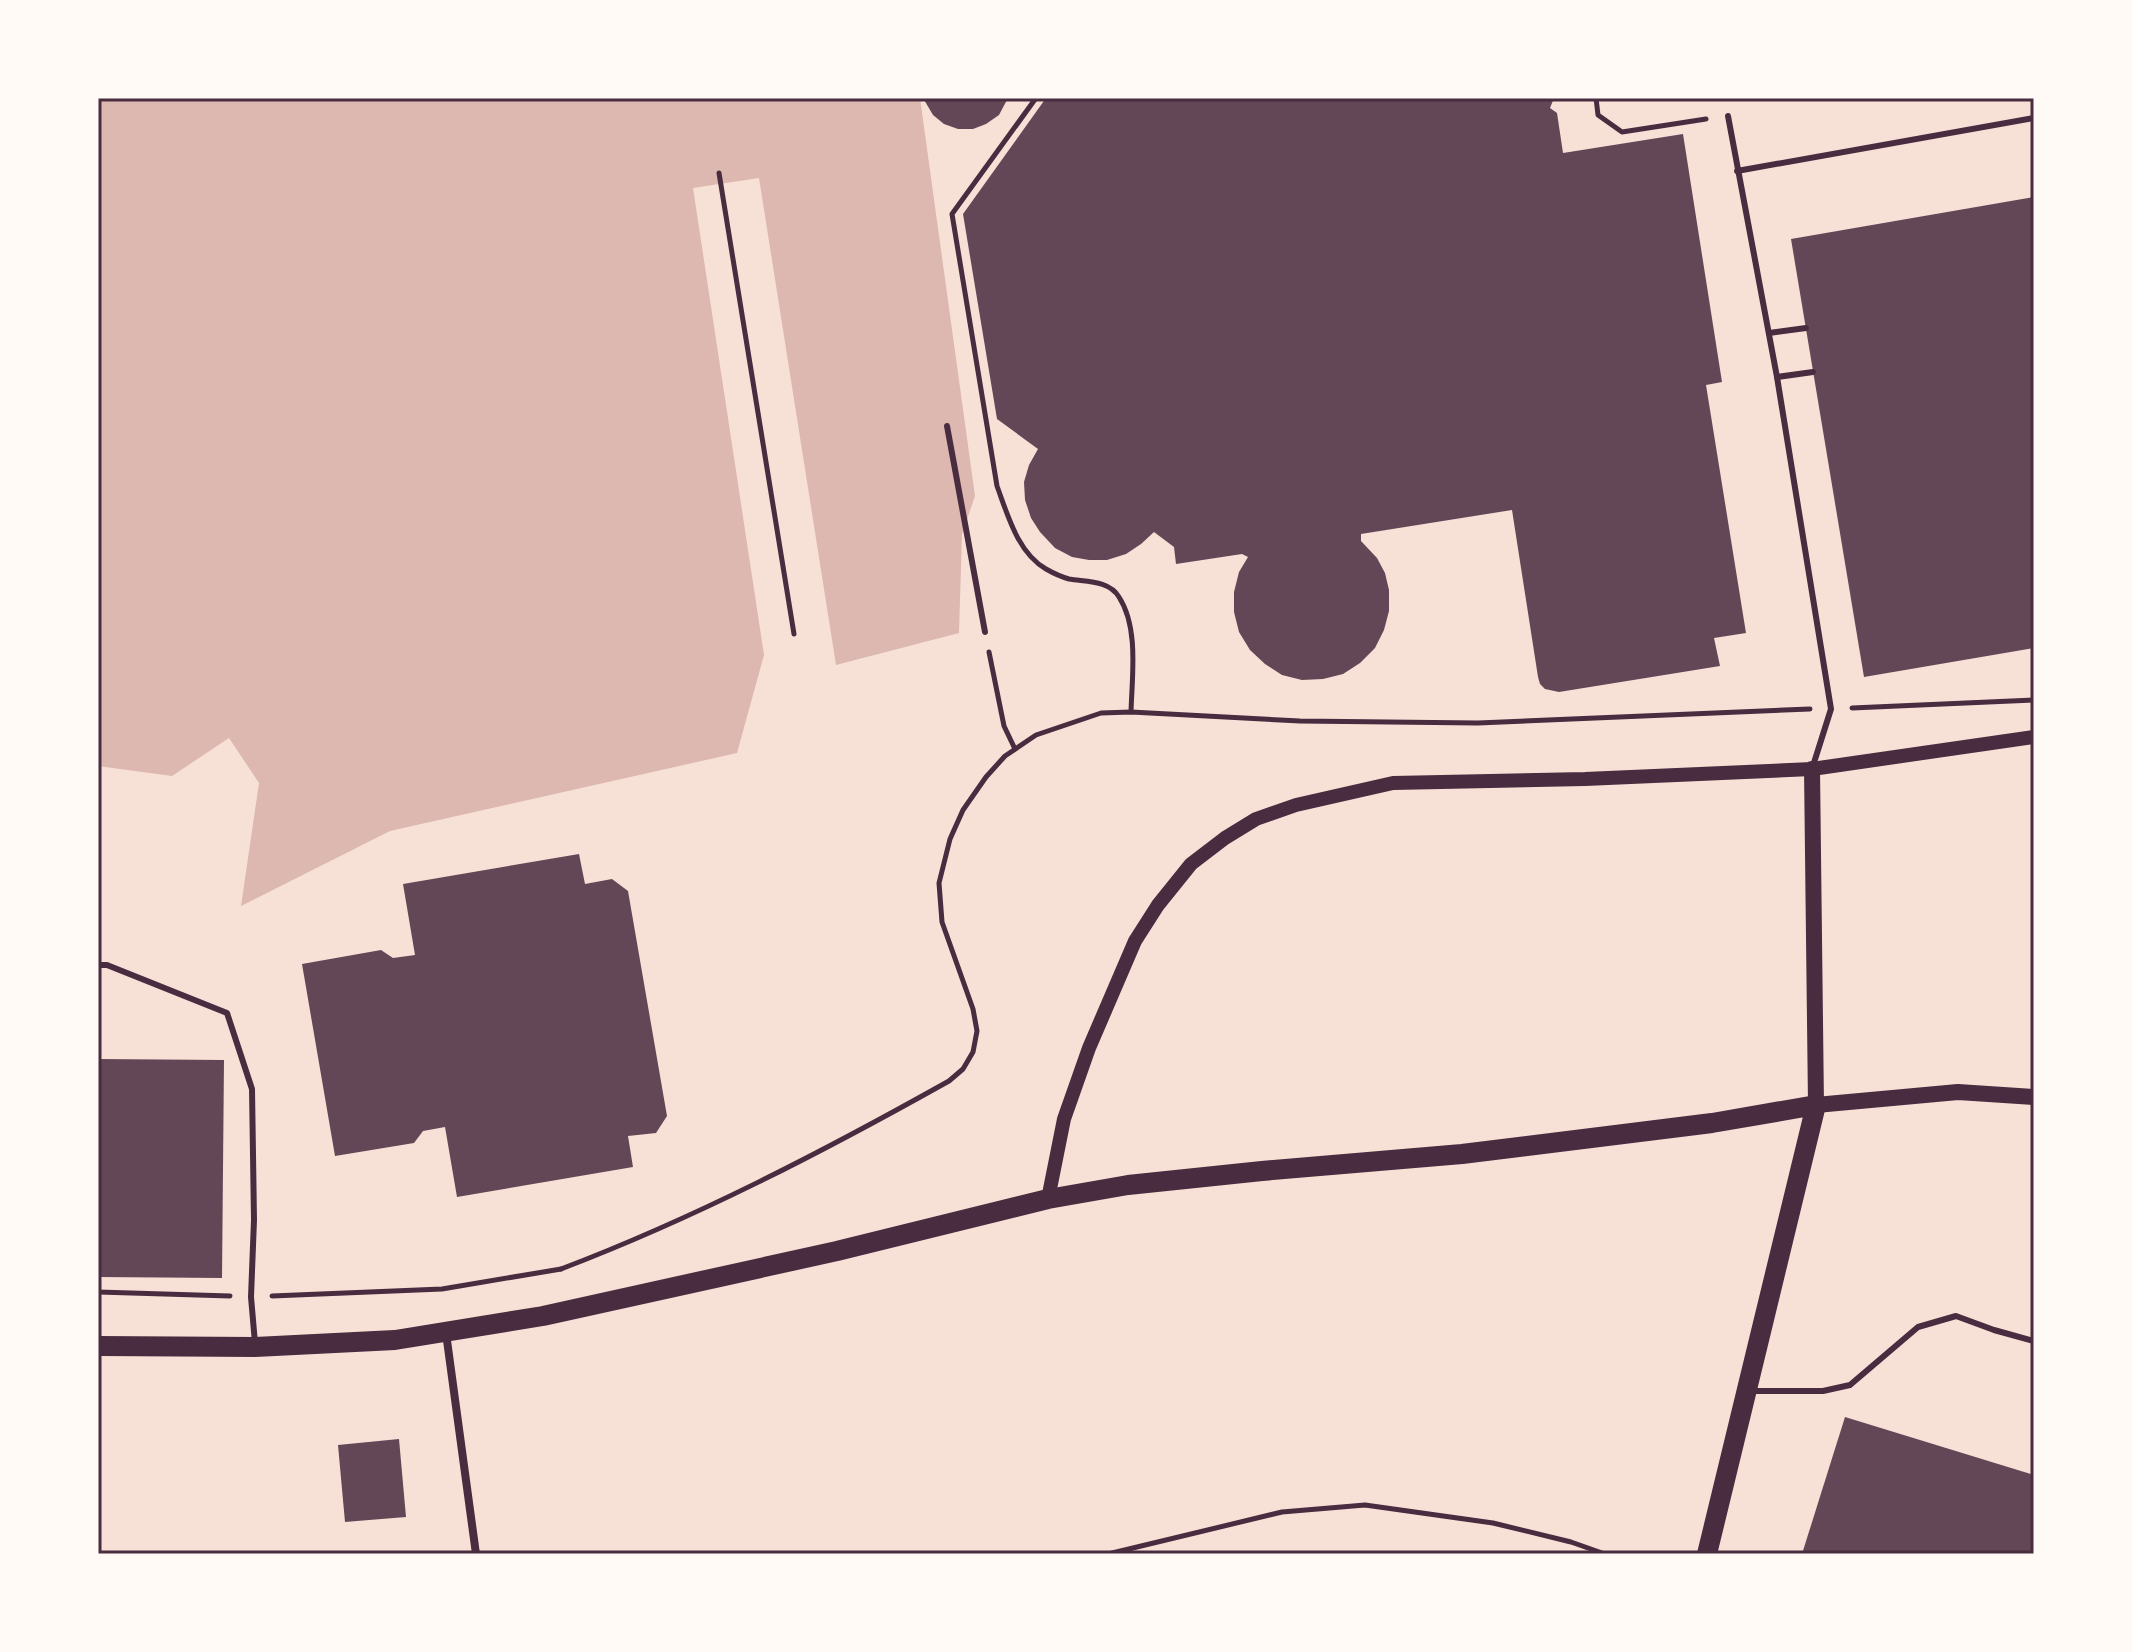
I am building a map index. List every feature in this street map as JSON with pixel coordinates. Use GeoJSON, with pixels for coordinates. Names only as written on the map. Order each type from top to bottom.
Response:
{"type":"FeatureCollection","features":[{"type":"Feature","properties":{"kind":"main road"},"geometry":{"type":"LineString","coordinates":[[1707,1554],[1816,1105],[1812,769]]}},
{"type":"Feature","properties":{"kind":"main road"},"geometry":{"type":"LineString","coordinates":[[98,1346],[255,1347],[395,1340],[543,1316],[837,1251],[1048,1199],[1128,1185],[1462,1154],[1712,1123],[1816,1105],[1958,1092],[2034,1097]]}},
{"type":"Feature","properties":{"kind":"street"},"geometry":{"type":"LineString","coordinates":[[1048,1199],[1064,1119],[1089,1048],[1135,941],[1158,905],[1191,864],[1256,819],[1296,805],[1393,783],[1585,779],[1812,769],[2034,737]]}},
{"type":"Feature","properties":{"kind":"street"},"geometry":{"type":"LineString","coordinates":[[446,1332],[476,1554]]}},
{"type":"Feature","properties":{"kind":"lane"},"geometry":{"type":"LineString","coordinates":[[1728,116],[1777,377],[1831,709],[1812,769]]}},
{"type":"Feature","properties":{"kind":"lane"},"geometry":{"type":"LineString","coordinates":[[1737,171],[2034,118]]}},
{"type":"Feature","properties":{"kind":"lane"},"geometry":{"type":"LineString","coordinates":[[1769,333],[1806,328]]}},
{"type":"Feature","properties":{"kind":"lane"},"geometry":{"type":"LineString","coordinates":[[1777,377],[1813,372]]}},
{"type":"Feature","properties":{"kind":"lane"},"geometry":{"type":"LineString","coordinates":[[947,426],[985,632]]}},
{"type":"Feature","properties":{"kind":"lane"},"geometry":{"type":"LineString","coordinates":[[98,965],[107,965],[227,1013],[252,1089],[254,1220],[251,1297],[255,1347]]}},
{"type":"Feature","properties":{"kind":"lane"},"geometry":{"type":"LineString","coordinates":[[1746,1391],[1823,1391],[1850,1385],[1918,1327],[1956,1316],[2034,1341]]}},
{"type":"Feature","properties":{"kind":"path"},"geometry":{"type":"LineString","coordinates":[[1036,98],[952,214],[997,486],[1011,524],[1029,555],[1045,569],[1066,579],[1098,582],[1118,594],[1128,616],[1134,650],[1131,712]]}},
{"type":"Feature","properties":{"kind":"path"},"geometry":{"type":"LineString","coordinates":[[1596,98],[1598,115],[1622,132],[1728,116]]}},
{"type":"Feature","properties":{"kind":"path"},"geometry":{"type":"LineString","coordinates":[[719,173],[794,634]]}},
{"type":"Feature","properties":{"kind":"path"},"geometry":{"type":"LineString","coordinates":[[985,632],[1004,726],[1015,749]]}},
{"type":"Feature","properties":{"kind":"path"},"geometry":{"type":"LineString","coordinates":[[98,1292],[251,1297],[442,1289],[561,1269],[634,1241],[777,1173],[925,1095],[963,1069],[973,1052],[977,1031],[973,1009],[942,922],[939,883],[950,839],[963,810],[1005,756],[1036,735],[1101,713],[1300,721],[1478,723],[2034,700]]}},
{"type":"Feature","properties":{"kind":"path"},"geometry":{"type":"LineString","coordinates":[[1108,1554],[1282,1512],[1365,1505],[1493,1523],[1571,1542],[1605,1554]]}},
{"type":"Feature","properties":{"kind":"shaded area"},"geometry":{"type":"Polygon","coordinates":[[[98,98],[920,98],[975,496],[962,534],[959,633],[836,665],[759,178],[693,188],[764,655],[737,753],[390,831],[241,906],[259,783],[229,738],[172,776],[98,766],[98,98]]]}},
{"type":"Feature","properties":{"kind":"building"},"geometry":{"type":"Polygon","coordinates":[[[923,98],[1008,98],[999,115],[986,124],[973,129],[958,129],[944,124],[933,115],[923,98]]]}},
{"type":"Feature","properties":{"kind":"building"},"geometry":{"type":"Polygon","coordinates":[[[1046,98],[1554,98],[1550,108],[1557,113],[1563,153],[1683,134],[1722,382],[1706,385],[1746,633],[1714,638],[1720,666],[1559,692],[1545,689],[1538,677],[1512,510],[1361,534],[1361,541],[1377,558],[1385,573],[1389,611],[1375,648],[1343,674],[1323,679],[1302,680],[1282,675],[1250,650],[1239,632],[1234,612],[1234,592],[1239,572],[1248,557],[1242,554],[1176,564],[1174,547],[1154,532],[1126,554],[1107,560],[1072,557],[1055,548],[1031,518],[1025,500],[1024,482],[1038,449],[997,419],[963,214],[1046,98]]]}},
{"type":"Feature","properties":{"kind":"building"},"geometry":{"type":"Polygon","coordinates":[[[2034,197],[2034,648],[1864,677],[1791,239],[2034,197]]]}},
{"type":"Feature","properties":{"kind":"building"},"geometry":{"type":"Polygon","coordinates":[[[579,854],[585,884],[612,879],[628,891],[667,1116],[656,1133],[628,1136],[633,1167],[457,1197],[445,1127],[423,1131],[414,1143],[335,1156],[302,964],[381,950],[393,958],[415,955],[403,884],[579,854]]]}},
{"type":"Feature","properties":{"kind":"building"},"geometry":{"type":"Polygon","coordinates":[[[98,1059],[224,1060],[222,1278],[98,1277],[98,1059]]]}},
{"type":"Feature","properties":{"kind":"building"},"geometry":{"type":"Polygon","coordinates":[[[1845,1417],[2034,1475],[2034,1554],[1802,1554],[1845,1417]]]}},
{"type":"Feature","properties":{"kind":"building"},"geometry":{"type":"Polygon","coordinates":[[[399,1439],[406,1517],[345,1522],[338,1445],[399,1439]]]}}]}
